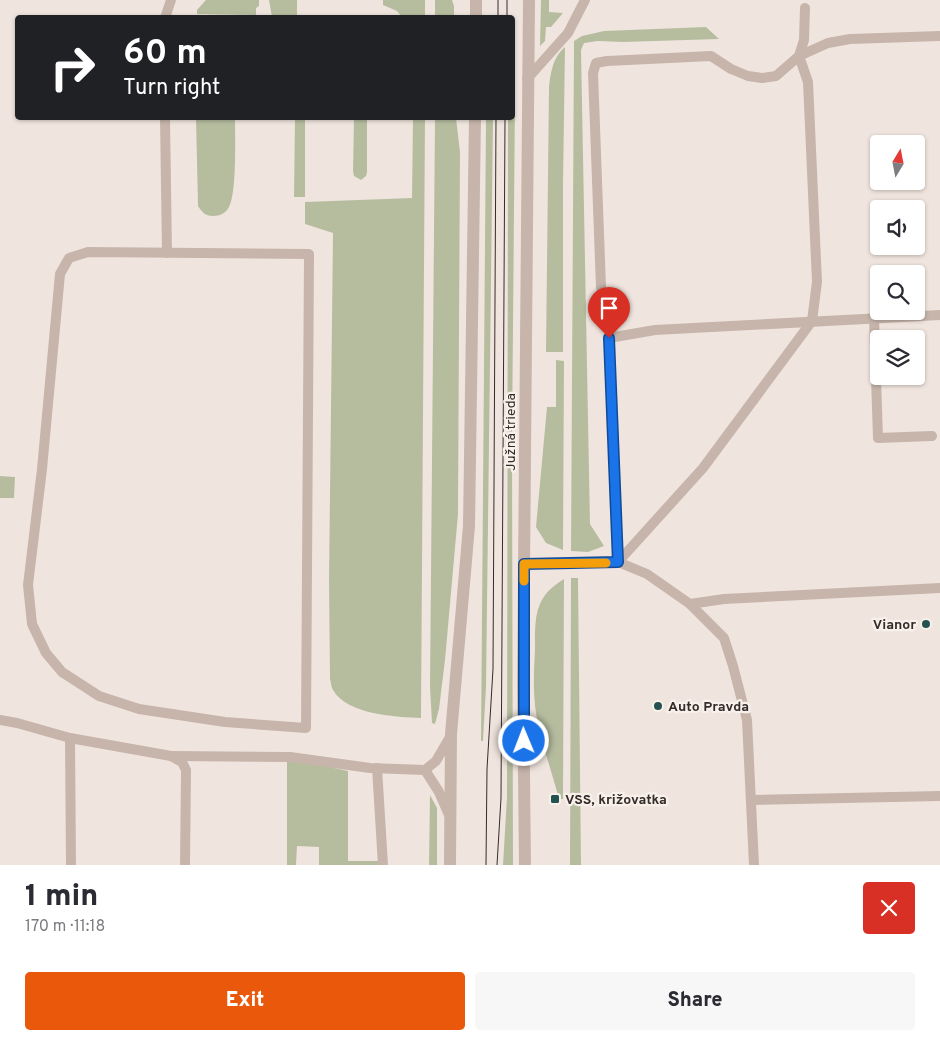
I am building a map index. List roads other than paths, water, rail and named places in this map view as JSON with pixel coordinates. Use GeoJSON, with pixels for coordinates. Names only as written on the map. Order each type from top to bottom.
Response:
{"type":"FeatureCollection","features":[{"type":"Feature","properties":{"kind":"street"},"geometry":{"type":"LineString","coordinates":[[476,0],[476,15]]}},
{"type":"Feature","properties":{"kind":"street","name":"Južná trieda"},"geometry":{"type":"LineString","coordinates":[[525,865],[523,685],[529,0]]}},
{"type":"Feature","properties":{"kind":"street"},"geometry":{"type":"LineString","coordinates":[[450,865],[451,734],[469,526],[475,120]]}},
{"type":"Feature","properties":{"kind":"lane"},"geometry":{"type":"LineString","coordinates":[[166,15],[171,0]]}},
{"type":"Feature","properties":{"kind":"lane"},"geometry":{"type":"LineString","coordinates":[[527,79],[568,33],[585,0]]}},
{"type":"Feature","properties":{"kind":"lane"},"geometry":{"type":"LineString","coordinates":[[618,562],[703,468],[812,321],[817,282],[808,82],[799,56],[804,40],[805,8]]}},
{"type":"Feature","properties":{"kind":"lane"},"geometry":{"type":"LineString","coordinates":[[601,287],[593,73],[596,63],[607,60],[711,56],[731,69],[748,76],[762,78],[776,76],[799,56],[828,44],[850,39],[940,36]]}},
{"type":"Feature","properties":{"kind":"lane"},"geometry":{"type":"LineString","coordinates":[[165,120],[167,253]]}},
{"type":"Feature","properties":{"kind":"lane"},"geometry":{"type":"LineString","coordinates":[[88,252],[167,253],[309,254],[306,728],[225,722],[139,709],[99,696],[62,672],[46,653],[32,624],[28,585],[42,469],[60,274],[69,258],[88,252]]}},
{"type":"Feature","properties":{"kind":"lane"},"geometry":{"type":"LineString","coordinates":[[925,316],[940,315]]}},
{"type":"Feature","properties":{"kind":"lane"},"geometry":{"type":"LineString","coordinates":[[618,562],[609,338],[655,330],[870,318]]}},
{"type":"Feature","properties":{"kind":"lane"},"geometry":{"type":"LineString","coordinates":[[874,320],[878,438],[932,436]]}},
{"type":"Feature","properties":{"kind":"lane"},"geometry":{"type":"LineString","coordinates":[[524,564],[618,562],[647,574],[690,604],[724,638],[734,666],[747,720],[754,865]]}},
{"type":"Feature","properties":{"kind":"lane"},"geometry":{"type":"LineString","coordinates":[[690,604],[724,599],[940,588]]}},
{"type":"Feature","properties":{"kind":"lane"},"geometry":{"type":"LineString","coordinates":[[0,720],[70,738],[171,756],[290,757],[377,768],[425,770],[436,761],[451,734]]}},
{"type":"Feature","properties":{"kind":"lane"},"geometry":{"type":"LineString","coordinates":[[70,738],[70,865]]}},
{"type":"Feature","properties":{"kind":"lane"},"geometry":{"type":"LineString","coordinates":[[171,756],[182,762],[186,770],[185,865]]}},
{"type":"Feature","properties":{"kind":"lane"},"geometry":{"type":"LineString","coordinates":[[377,768],[383,865]]}},
{"type":"Feature","properties":{"kind":"lane"},"geometry":{"type":"LineString","coordinates":[[425,770],[440,792],[450,818]]}},
{"type":"Feature","properties":{"kind":"lane"},"geometry":{"type":"LineString","coordinates":[[751,800],[940,796]]}},
{"type":"Feature","properties":{"kind":"tram line"},"geometry":{"type":"LineString","coordinates":[[498,0],[498,15]]}},
{"type":"Feature","properties":{"kind":"tram line"},"geometry":{"type":"LineString","coordinates":[[507,0],[507,15]]}},
{"type":"Feature","properties":{"kind":"tram line"},"geometry":{"type":"LineString","coordinates":[[486,865],[487,769],[493,669],[496,120]]}},
{"type":"Feature","properties":{"kind":"tram line"},"geometry":{"type":"LineString","coordinates":[[497,865],[501,798],[505,120]]}},
{"type":"Feature","properties":{"kind":"place","name":"Vianor"},"geometry":{"type":"Point","coordinates":[926,624]}},
{"type":"Feature","properties":{"kind":"place","name":"Auto Pravda"},"geometry":{"type":"Point","coordinates":[658,706]}},
{"type":"Feature","properties":{"kind":"place","name":"VSS, križovatka"},"geometry":{"type":"Point","coordinates":[555,799]}}]}
